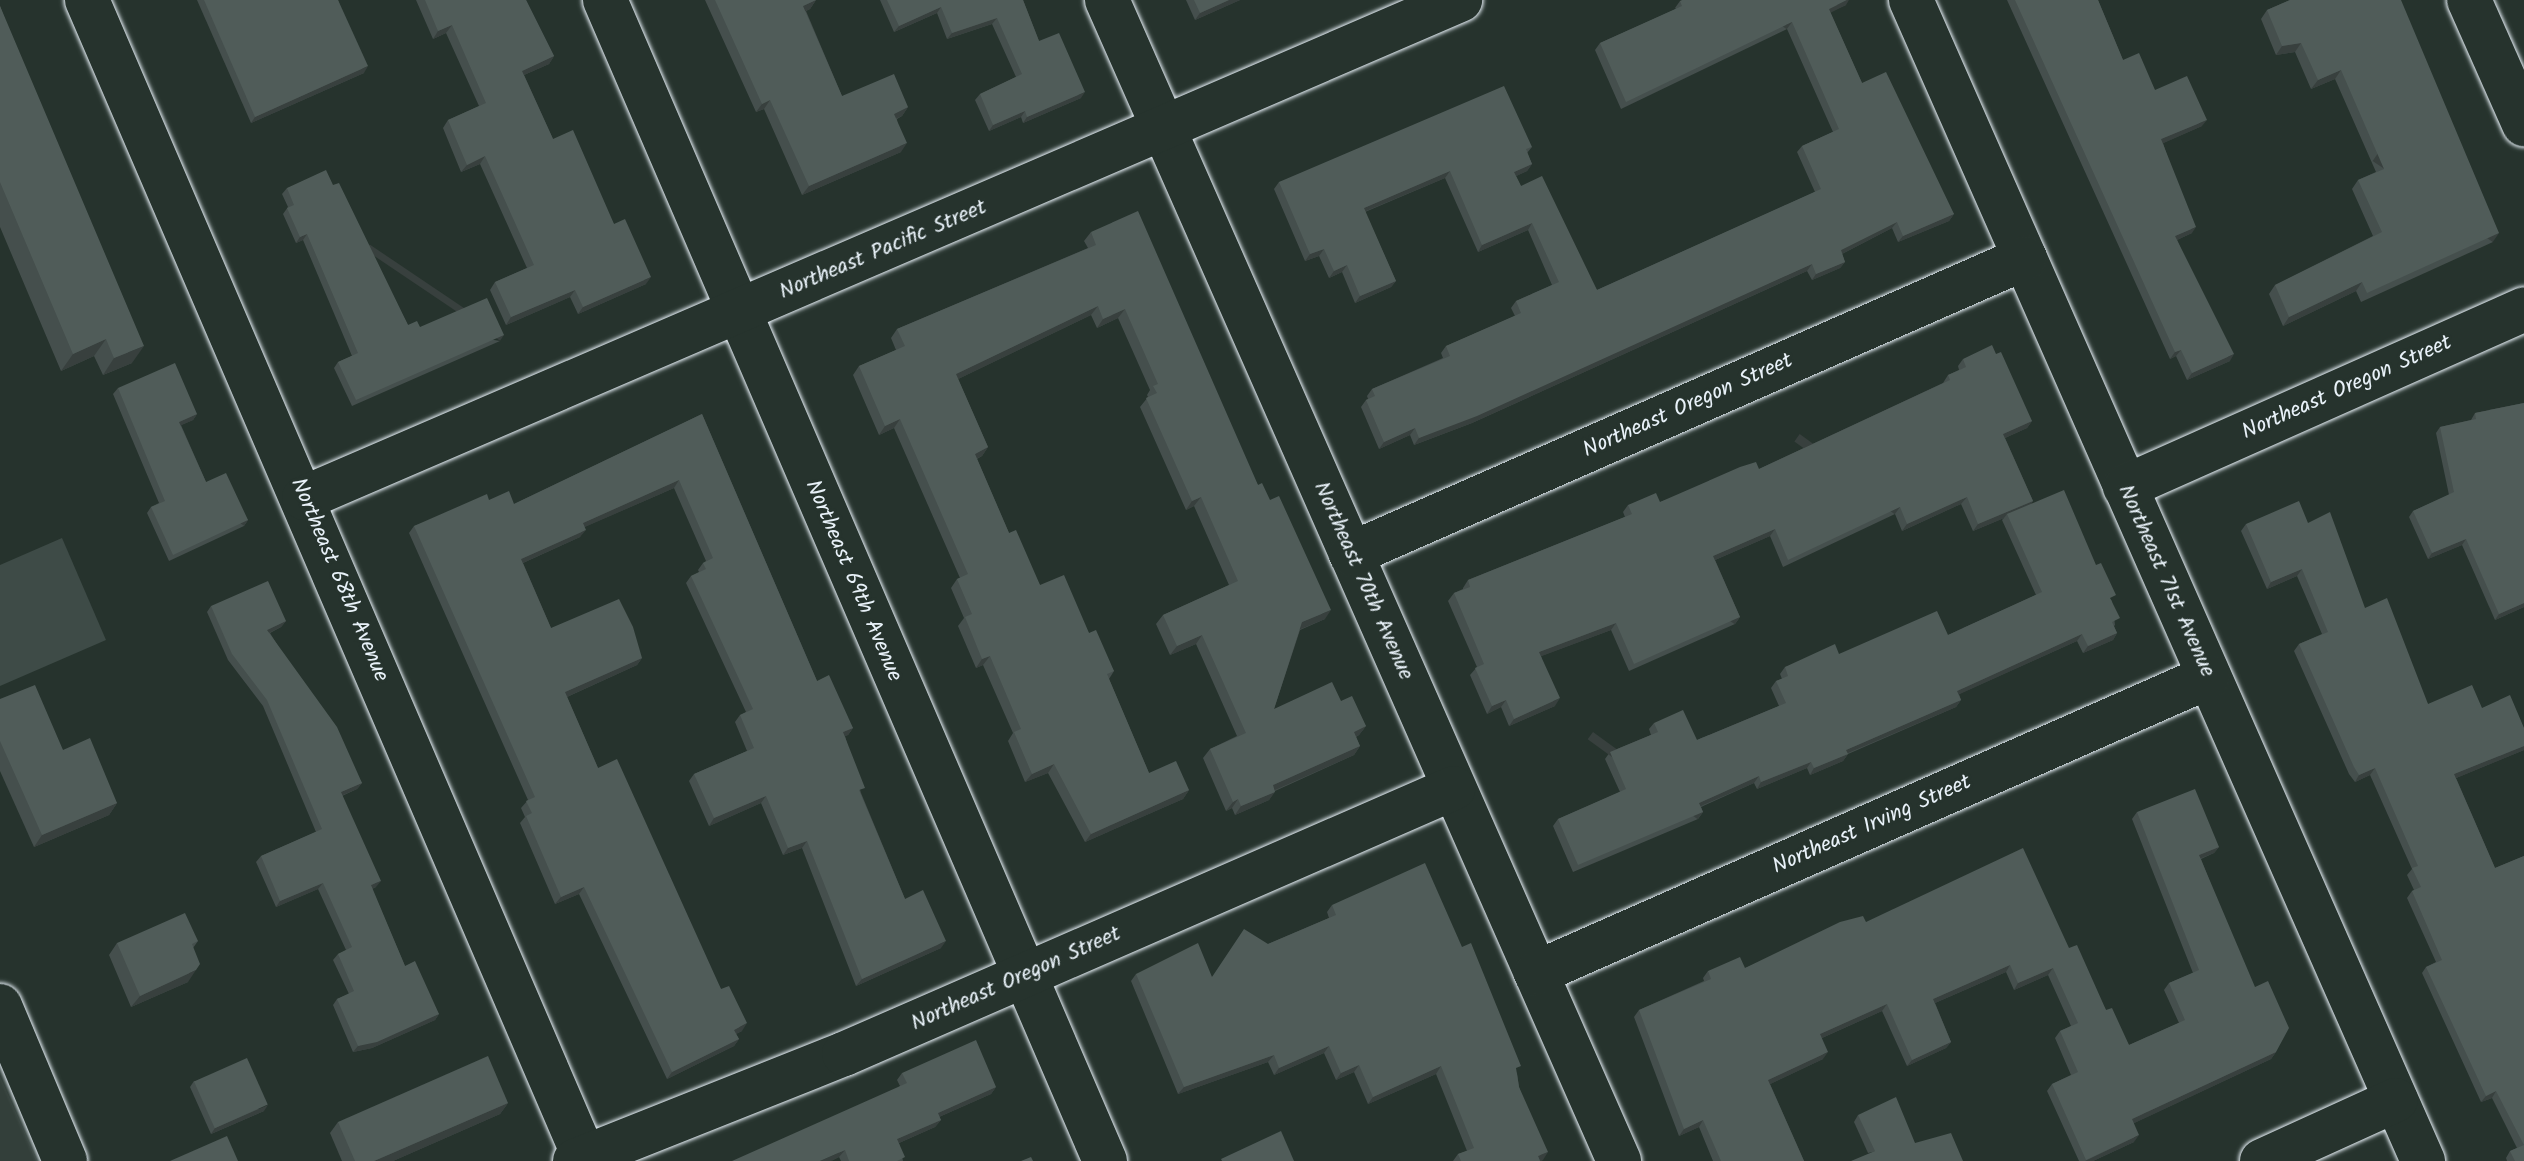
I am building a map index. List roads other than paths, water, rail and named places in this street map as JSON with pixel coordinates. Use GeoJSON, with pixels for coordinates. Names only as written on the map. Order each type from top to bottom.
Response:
{"type":"FeatureCollection","features":[{"type":"Feature","properties":{"kind":"street","name":"Northeast 68th Avenue"},"geometry":{"type":"LineString","coordinates":[[87,0],[304,498],[582,1160]]}},
{"type":"Feature","properties":{"kind":"street","name":"Northeast 69th Avenue"},"geometry":{"type":"LineString","coordinates":[[605,0],[1105,1161]]}},
{"type":"Feature","properties":{"kind":"street","name":"Northeast 70th Avenue"},"geometry":{"type":"LineString","coordinates":[[1107,0],[1619,1161]]}},
{"type":"Feature","properties":{"kind":"street","name":"Northeast Pacific Street"},"geometry":{"type":"LineString","coordinates":[[304,498],[1164,131],[1460,0]]}},
{"type":"Feature","properties":{"kind":"street","name":"Northeast 71st Avenue"},"geometry":{"type":"LineString","coordinates":[[1911,0],[2423,1161]]}},
{"type":"Feature","properties":{"kind":"street"},"geometry":{"type":"LineString","coordinates":[[2469,0],[2524,124]]}},
{"type":"Feature","properties":{"kind":"street","name":"Northeast Oregon Street"},"geometry":{"type":"LineString","coordinates":[[1351,554],[2025,258]]}},
{"type":"Feature","properties":{"kind":"street","name":"Northeast Oregon Street"},"geometry":{"type":"LineString","coordinates":[[2125,487],[2524,309]]}},
{"type":"Feature","properties":{"kind":"street","name":"Northeast Irving Street"},"geometry":{"type":"LineString","coordinates":[[1536,973],[2208,677]]}},
{"type":"Feature","properties":{"kind":"street","name":"Northeast Oregon Street"},"geometry":{"type":"LineString","coordinates":[[582,1160],[844,1054],[1454,788]]}},
{"type":"Feature","properties":{"kind":"street"},"geometry":{"type":"LineString","coordinates":[[0,1008],[65,1161]]}},
{"type":"Feature","properties":{"kind":"street"},"geometry":{"type":"LineString","coordinates":[[2262,1161],[2396,1100]]}}]}
